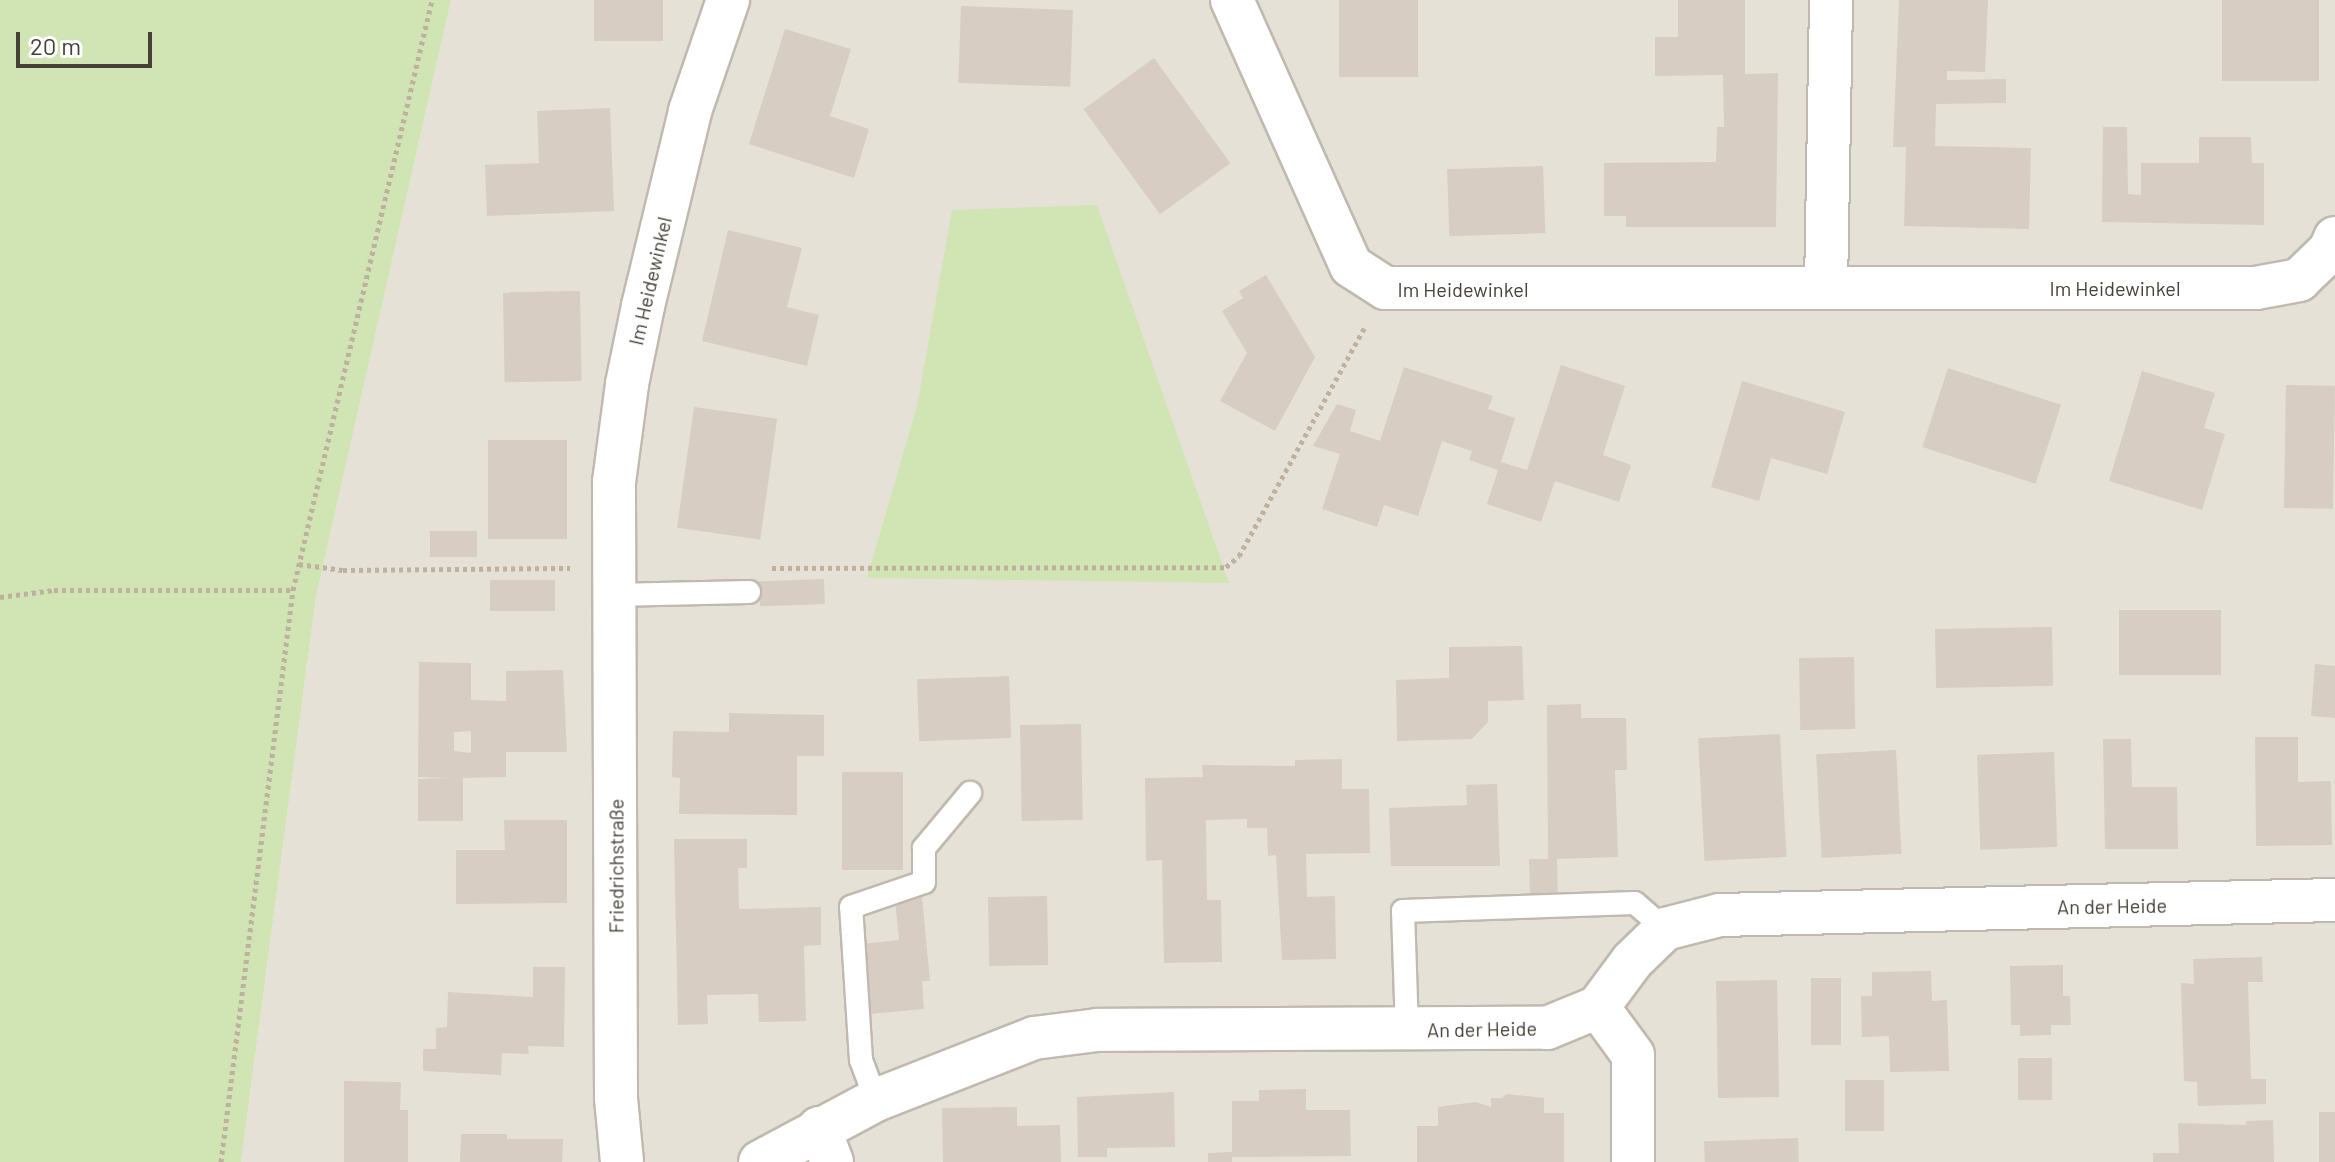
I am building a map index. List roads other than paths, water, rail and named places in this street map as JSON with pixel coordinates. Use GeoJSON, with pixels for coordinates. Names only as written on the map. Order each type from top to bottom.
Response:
{"type":"FeatureCollection","features":[{"type":"Feature","properties":{"kind":"street","name":"Im Heidewinkel"},"geometry":{"type":"LineString","coordinates":[[613,582],[614,482],[629,371],[690,111],[728,0]]}},
{"type":"Feature","properties":{"kind":"street","name":"Im Heidewinkel"},"geometry":{"type":"LineString","coordinates":[[1232,0],[1351,266],[1385,288],[2256,288],[2299,280],[2330,250],[2335,238]]}},
{"type":"Feature","properties":{"kind":"street"},"geometry":{"type":"LineString","coordinates":[[1826,288],[1831,0]]}},
{"type":"Feature","properties":{"kind":"street","name":"Friedrichstraße"},"geometry":{"type":"LineString","coordinates":[[613,582],[616,1098],[622,1162]]}},
{"type":"Feature","properties":{"kind":"street","name":"An der Heide"},"geometry":{"type":"LineString","coordinates":[[760,1162],[825,1145],[876,1100],[1020,1043],[1066,1034],[1097,1030],[1547,1028],[1598,1007],[1632,961],[1665,929],[1720,915],[2335,900]]}},
{"type":"Feature","properties":{"kind":"street"},"geometry":{"type":"LineString","coordinates":[[1598,1007],[1633,1055],[1633,1162]]}},
{"type":"Feature","properties":{"kind":"lane"},"geometry":{"type":"LineString","coordinates":[[613,582],[749,592]]}},
{"type":"Feature","properties":{"kind":"lane"},"geometry":{"type":"LineString","coordinates":[[876,1100],[861,1060],[851,907],[924,882],[924,848],[970,793]]}},
{"type":"Feature","properties":{"kind":"lane"},"geometry":{"type":"LineString","coordinates":[[1407,1031],[1403,911],[1635,903],[1665,929]]}}]}
